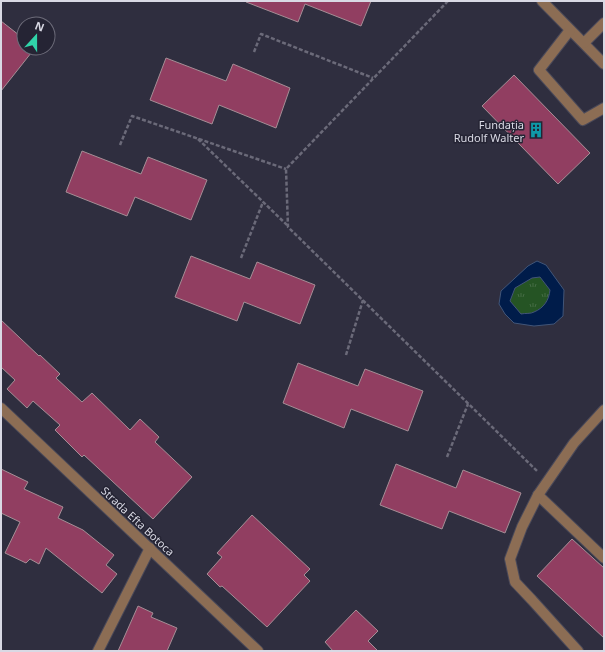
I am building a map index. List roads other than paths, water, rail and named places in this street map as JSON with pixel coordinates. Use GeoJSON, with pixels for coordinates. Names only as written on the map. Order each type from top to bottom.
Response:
{"type":"FeatureCollection","features":[{"type":"Feature","properties":{"kind":"street"},"geometry":{"type":"LineString","coordinates":[[542,1],[604,64]]}},
{"type":"Feature","properties":{"kind":"street"},"geometry":{"type":"LineString","coordinates":[[584,43],[604,23]]}},
{"type":"Feature","properties":{"kind":"street"},"geometry":{"type":"LineString","coordinates":[[570,30],[539,70],[584,120],[604,108]]}},
{"type":"Feature","properties":{"kind":"street","name":"Strada Efta Botoca"},"geometry":{"type":"LineString","coordinates":[[1,408],[258,651]]}},
{"type":"Feature","properties":{"kind":"street"},"geometry":{"type":"LineString","coordinates":[[578,651],[515,582],[510,559],[522,527],[538,495],[574,443],[604,410]]}},
{"type":"Feature","properties":{"kind":"street"},"geometry":{"type":"LineString","coordinates":[[538,495],[604,558]]}},
{"type":"Feature","properties":{"kind":"street"},"geometry":{"type":"LineString","coordinates":[[98,651],[150,548]]}},
{"type":"Feature","properties":{"kind":"water"},"geometry":{"type":"Polygon","coordinates":[[[537,261],[546,265],[564,290],[563,316],[554,324],[534,326],[514,323],[505,314],[499,304],[501,291],[528,266],[537,261]],[[540,277],[532,278],[515,288],[510,301],[521,314],[533,313],[541,308],[545,303],[550,290],[540,277]]]}},
{"type":"Feature","properties":{"kind":"place","name":"Fundația Rudolf Walter"},"geometry":{"type":"Point","coordinates":[536,130]}}]}
